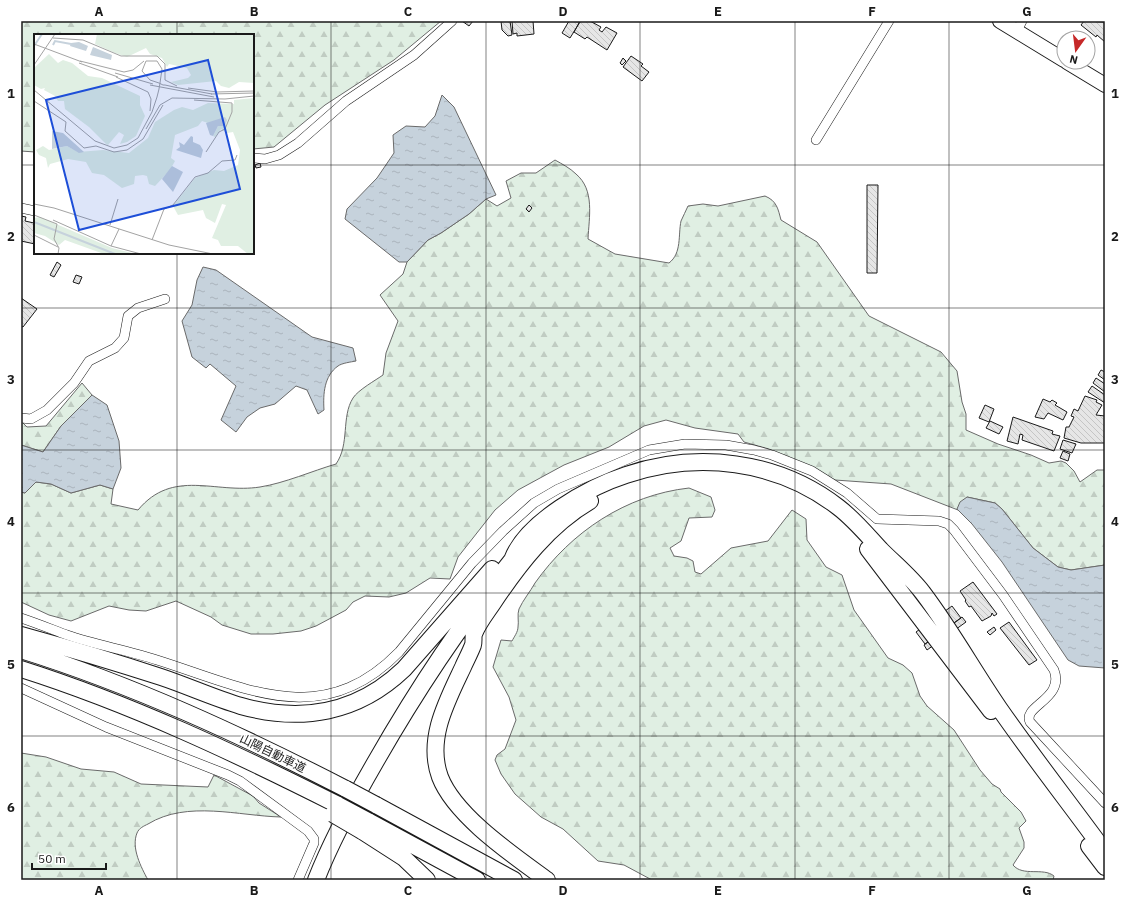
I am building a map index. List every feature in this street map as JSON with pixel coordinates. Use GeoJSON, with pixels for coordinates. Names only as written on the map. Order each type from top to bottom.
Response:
{"type":"FeatureCollection","features":[{"type":"Feature","properties":{"kind":"highway"},"geometry":{"type":"LineString","coordinates":[[21,635],[123,665],[252,709],[281,713],[319,712],[353,704],[388,683],[404,669],[506,555],[515,551],[546,520],[581,494],[615,478],[646,468],[686,462],[729,463],[769,472],[804,486],[833,504],[846,514],[917,585],[953,635],[999,707],[1105,852]]}},
{"type":"Feature","properties":{"kind":"highway"},"geometry":{"type":"LineString","coordinates":[[547,880],[468,817],[445,789],[438,770],[435,746],[440,721],[472,648],[474,635],[507,583],[539,543],[572,513],[603,494],[647,477],[692,471],[733,473],[778,484],[828,511],[853,533],[873,555],[991,711],[1105,867]]}},
{"type":"Feature","properties":{"kind":"highway"},"geometry":{"type":"LineString","coordinates":[[316,880],[362,785],[405,712],[458,631],[512,560],[515,551]]}},
{"type":"Feature","properties":{"kind":"highway"},"geometry":{"type":"LineString","coordinates":[[326,880],[359,810],[408,723],[454,653],[466,639],[474,635]]}},
{"type":"Feature","properties":{"kind":"highway","name":"山陽自動車道"},"geometry":{"type":"LineString","coordinates":[[21,650],[93,674],[175,708],[257,745],[346,789],[514,880]]}},
{"type":"Feature","properties":{"kind":"highway","name":"山陽自動車道"},"geometry":{"type":"LineString","coordinates":[[23,669],[96,695],[180,729],[365,826],[478,880]]}},
{"type":"Feature","properties":{"kind":"highway"},"geometry":{"type":"LineString","coordinates":[[365,826],[404,858],[427,880]]}},
{"type":"Feature","properties":{"kind":"main road"},"geometry":{"type":"LineString","coordinates":[[1000,21],[1020,26],[1056,54]]}},
{"type":"Feature","properties":{"kind":"main road"},"geometry":{"type":"LineString","coordinates":[[1080,70],[1105,85]]}},
{"type":"Feature","properties":{"kind":"street"},"geometry":{"type":"LineString","coordinates":[[254,158],[265,159],[278,155],[298,143],[346,101],[414,55],[452,21]]}},
{"type":"Feature","properties":{"kind":"street"},"geometry":{"type":"LineString","coordinates":[[816,140],[889,21]]}},
{"type":"Feature","properties":{"kind":"street"},"geometry":{"type":"LineString","coordinates":[[21,208],[34,211]]}},
{"type":"Feature","properties":{"kind":"street"},"geometry":{"type":"LineString","coordinates":[[21,418],[31,419],[47,410],[74,383],[89,361],[115,348],[124,338],[128,316],[138,308],[165,299]]}},
{"type":"Feature","properties":{"kind":"street"},"geometry":{"type":"LineString","coordinates":[[21,618],[66,634],[134,653],[262,694],[290,698],[322,696],[356,684],[385,665],[399,652],[485,549],[525,511],[542,498],[576,481],[649,450],[685,444],[744,448],[772,455],[812,471],[847,493],[877,519],[939,521],[948,524],[1003,595],[1054,670],[1056,679],[1054,688],[1046,699],[1029,714],[1028,718],[1030,722],[1105,804]]}},
{"type":"Feature","properties":{"kind":"street"},"geometry":{"type":"LineString","coordinates":[[21,688],[106,727],[202,764],[240,781],[308,831],[313,837],[313,846],[298,880]]}},
{"type":"Feature","properties":{"kind":"green space"},"geometry":{"type":"Polygon","coordinates":[[[21,21],[441,21],[394,60],[325,105],[274,147],[254,149],[254,34],[34,34],[34,152],[21,151],[21,21]]]}},
{"type":"Feature","properties":{"kind":"green space"},"geometry":{"type":"Polygon","coordinates":[[[555,160],[574,172],[582,180],[586,188],[590,204],[588,239],[615,254],[669,263],[673,259],[678,249],[681,221],[688,206],[703,204],[718,206],[765,196],[772,200],[775,203],[781,220],[817,242],[869,316],[941,352],[957,371],[962,402],[966,414],[966,430],[1049,463],[1061,461],[1066,463],[1074,471],[1080,482],[1097,470],[1105,470],[1105,565],[1071,570],[1058,567],[1033,548],[1002,509],[995,503],[967,497],[957,509],[958,510],[891,484],[835,480],[769,449],[744,442],[738,434],[695,428],[666,420],[644,426],[609,447],[564,465],[518,490],[495,510],[458,557],[450,579],[430,578],[406,593],[389,597],[365,596],[353,602],[346,610],[316,626],[301,631],[273,634],[251,634],[222,625],[211,617],[176,601],[146,611],[129,610],[109,606],[71,621],[49,615],[21,602],[21,492],[25,493],[36,482],[51,484],[71,493],[100,485],[113,489],[111,504],[138,510],[151,497],[166,490],[180,486],[195,485],[227,488],[260,487],[289,480],[336,464],[343,448],[349,405],[355,395],[383,375],[386,353],[398,321],[380,295],[403,274],[407,262],[428,240],[469,214],[486,199],[497,206],[511,198],[506,181],[521,173],[536,173],[555,160]]]}},
{"type":"Feature","properties":{"kind":"green space"},"geometry":{"type":"Polygon","coordinates":[[[82,383],[92,395],[61,426],[43,452],[21,445],[21,421],[27,427],[46,426],[82,383]]]}},
{"type":"Feature","properties":{"kind":"green space"},"geometry":{"type":"Polygon","coordinates":[[[689,488],[711,497],[715,510],[712,517],[689,518],[681,541],[670,548],[674,556],[687,558],[693,561],[695,572],[701,574],[731,548],[768,541],[792,510],[806,519],[807,540],[826,567],[842,575],[854,610],[888,658],[903,665],[912,673],[920,696],[927,706],[954,730],[980,770],[1021,812],[1026,821],[1019,828],[1024,842],[1024,848],[1013,865],[1022,871],[1049,873],[1054,876],[1053,880],[652,880],[624,865],[598,861],[563,829],[541,817],[515,794],[501,774],[495,760],[497,755],[505,749],[516,720],[509,697],[493,667],[501,640],[512,641],[517,633],[518,613],[522,602],[549,565],[565,548],[583,532],[602,519],[643,499],[666,492],[689,488]]]}},
{"type":"Feature","properties":{"kind":"green space"},"geometry":{"type":"Polygon","coordinates":[[[21,753],[46,757],[81,769],[114,772],[141,784],[208,787],[214,775],[253,796],[259,803],[281,817],[231,812],[196,811],[163,817],[140,828],[135,839],[136,851],[142,869],[148,880],[21,880],[21,753]]]}},
{"type":"Feature","properties":{"kind":"water"},"geometry":{"type":"Polygon","coordinates":[[[442,95],[454,107],[496,195],[486,199],[469,214],[428,240],[407,262],[399,262],[345,219],[347,209],[377,178],[394,153],[393,135],[406,126],[425,127],[435,116],[442,95]]]}},
{"type":"Feature","properties":{"kind":"water"},"geometry":{"type":"Polygon","coordinates":[[[203,267],[216,270],[312,337],[353,348],[356,361],[344,363],[338,366],[333,370],[327,380],[324,392],[324,410],[318,414],[307,390],[296,386],[275,404],[260,408],[247,417],[236,432],[221,420],[236,386],[210,364],[206,368],[192,357],[182,321],[192,305],[197,280],[203,267]]]}},
{"type":"Feature","properties":{"kind":"water"},"geometry":{"type":"Polygon","coordinates":[[[92,395],[107,405],[119,441],[121,468],[113,489],[100,485],[71,493],[51,484],[36,482],[25,493],[21,492],[21,445],[43,452],[61,426],[92,395]]]}},
{"type":"Feature","properties":{"kind":"water"},"geometry":{"type":"Polygon","coordinates":[[[967,497],[995,503],[1002,509],[1033,548],[1058,567],[1071,570],[1105,565],[1105,668],[1079,666],[1068,660],[1002,562],[972,524],[957,509],[960,502],[967,497]]]}},
{"type":"Feature","properties":{"kind":"building"},"geometry":{"type":"Polygon","coordinates":[[[462,21],[473,21],[469,26],[462,21]]]}},
{"type":"Feature","properties":{"kind":"building"},"geometry":{"type":"Polygon","coordinates":[[[501,21],[510,21],[512,35],[508,36],[502,30],[501,21]]]}},
{"type":"Feature","properties":{"kind":"building"},"geometry":{"type":"Polygon","coordinates":[[[512,21],[533,21],[534,34],[517,36],[517,33],[513,34],[512,21]]]}},
{"type":"Feature","properties":{"kind":"building"},"geometry":{"type":"Polygon","coordinates":[[[569,21],[580,22],[570,38],[562,33],[569,21]]]}},
{"type":"Feature","properties":{"kind":"building"},"geometry":{"type":"Polygon","coordinates":[[[580,21],[590,21],[601,27],[599,30],[602,32],[606,27],[617,33],[607,50],[587,37],[585,39],[574,32],[580,21]]]}},
{"type":"Feature","properties":{"kind":"building"},"geometry":{"type":"Polygon","coordinates":[[[1084,21],[1105,22],[1105,42],[1097,35],[1096,37],[1096,30],[1087,30],[1081,25],[1084,21]]]}},
{"type":"Feature","properties":{"kind":"building"},"geometry":{"type":"Polygon","coordinates":[[[631,56],[643,64],[641,66],[649,72],[642,81],[623,67],[631,56]]]}},
{"type":"Feature","properties":{"kind":"building"},"geometry":{"type":"Polygon","coordinates":[[[623,58],[626,61],[622,65],[620,63],[623,58]]]}},
{"type":"Feature","properties":{"kind":"building"},"geometry":{"type":"Polygon","coordinates":[[[260,163],[261,167],[256,168],[255,165],[260,163]]]}},
{"type":"Feature","properties":{"kind":"building"},"geometry":{"type":"Polygon","coordinates":[[[867,185],[878,185],[877,273],[867,273],[867,185]]]}},
{"type":"Feature","properties":{"kind":"building"},"geometry":{"type":"Polygon","coordinates":[[[529,205],[532,208],[529,212],[526,209],[529,205]]]}},
{"type":"Feature","properties":{"kind":"building"},"geometry":{"type":"Polygon","coordinates":[[[21,216],[26,217],[25,221],[34,223],[34,244],[21,241],[21,216]]]}},
{"type":"Feature","properties":{"kind":"building"},"geometry":{"type":"Polygon","coordinates":[[[57,262],[61,265],[54,277],[50,275],[57,262]]]}},
{"type":"Feature","properties":{"kind":"building"},"geometry":{"type":"Polygon","coordinates":[[[76,275],[82,277],[79,284],[73,282],[76,275]]]}},
{"type":"Feature","properties":{"kind":"building"},"geometry":{"type":"Polygon","coordinates":[[[21,298],[37,309],[23,327],[21,326],[21,298]]]}},
{"type":"Feature","properties":{"kind":"building"},"geometry":{"type":"Polygon","coordinates":[[[1101,370],[1105,372],[1105,380],[1098,375],[1101,370]]]}},
{"type":"Feature","properties":{"kind":"building"},"geometry":{"type":"Polygon","coordinates":[[[1096,378],[1105,384],[1105,392],[1093,383],[1096,378]]]}},
{"type":"Feature","properties":{"kind":"building"},"geometry":{"type":"Polygon","coordinates":[[[1092,386],[1105,395],[1105,403],[1088,392],[1092,386]]]}},
{"type":"Feature","properties":{"kind":"building"},"geometry":{"type":"Polygon","coordinates":[[[1085,396],[1097,400],[1096,402],[1102,405],[1096,415],[1105,416],[1105,443],[1081,443],[1064,438],[1066,427],[1069,427],[1074,417],[1071,416],[1074,409],[1078,411],[1085,396]]]}},
{"type":"Feature","properties":{"kind":"building"},"geometry":{"type":"Polygon","coordinates":[[[1043,399],[1050,402],[1052,400],[1057,403],[1055,405],[1067,412],[1063,420],[1048,413],[1044,419],[1035,417],[1043,399]]]}},
{"type":"Feature","properties":{"kind":"building"},"geometry":{"type":"Polygon","coordinates":[[[985,405],[994,409],[989,422],[979,418],[985,405]]]}},
{"type":"Feature","properties":{"kind":"building"},"geometry":{"type":"Polygon","coordinates":[[[1013,417],[1053,431],[1052,434],[1060,436],[1054,451],[1022,440],[1023,435],[1020,434],[1018,444],[1007,441],[1013,417]]]}},
{"type":"Feature","properties":{"kind":"building"},"geometry":{"type":"Polygon","coordinates":[[[990,421],[1003,427],[999,434],[986,428],[990,421]]]}},
{"type":"Feature","properties":{"kind":"building"},"geometry":{"type":"Polygon","coordinates":[[[1063,440],[1076,444],[1072,453],[1060,449],[1063,440]]]}},
{"type":"Feature","properties":{"kind":"building"},"geometry":{"type":"Polygon","coordinates":[[[1063,451],[1070,454],[1068,461],[1060,458],[1063,451]]]}},
{"type":"Feature","properties":{"kind":"building"},"geometry":{"type":"Polygon","coordinates":[[[973,582],[997,614],[994,616],[992,613],[991,616],[982,621],[971,606],[969,607],[960,591],[973,582]]]}},
{"type":"Feature","properties":{"kind":"building"},"geometry":{"type":"Polygon","coordinates":[[[952,606],[961,618],[925,644],[916,632],[952,606]]]}},
{"type":"Feature","properties":{"kind":"building"},"geometry":{"type":"Polygon","coordinates":[[[962,617],[966,622],[927,650],[924,645],[962,617]]]}},
{"type":"Feature","properties":{"kind":"building"},"geometry":{"type":"Polygon","coordinates":[[[1009,622],[1037,660],[1029,665],[1000,628],[1009,622]]]}},
{"type":"Feature","properties":{"kind":"building"},"geometry":{"type":"Polygon","coordinates":[[[994,627],[996,630],[990,635],[987,632],[994,627]]]}}]}
